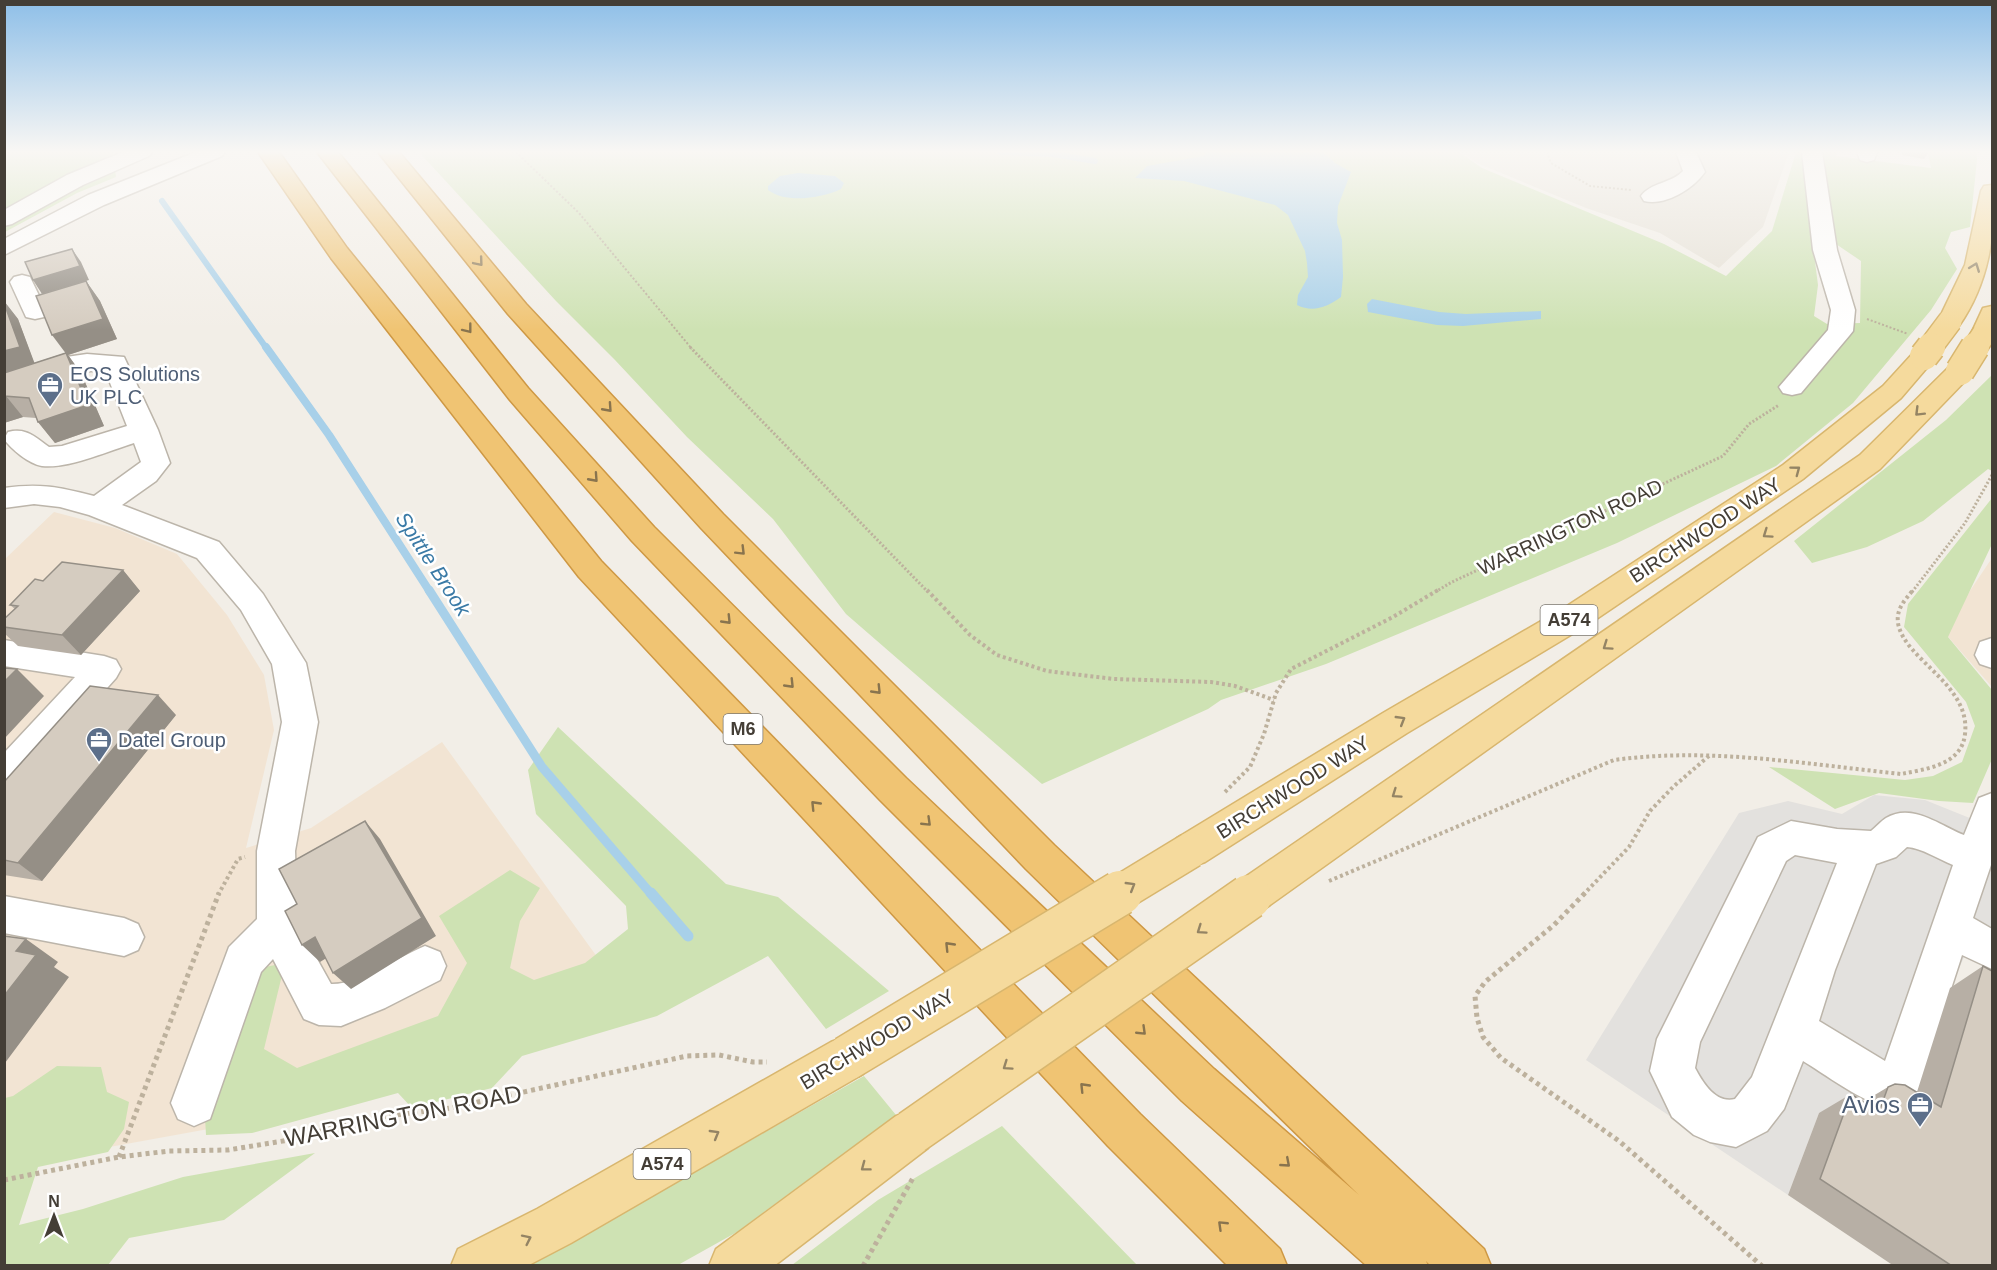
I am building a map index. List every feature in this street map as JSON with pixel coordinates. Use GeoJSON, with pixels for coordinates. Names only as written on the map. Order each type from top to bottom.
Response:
{"type":"FeatureCollection","features":[{"type":"Feature","properties":{"kind":"highway","name":"M6"},"geometry":{"type":"LineString","coordinates":[[310,211],[339,253],[590,569],[1124,1130],[1263,1266]]}},
{"type":"Feature","properties":{"kind":"highway"},"geometry":{"type":"LineString","coordinates":[[376,211],[519,394],[642,534],[893,789],[1198,1086],[1404,1266]]}},
{"type":"Feature","properties":{"kind":"highway"},"geometry":{"type":"LineString","coordinates":[[437,211],[517,309],[712,521],[1040,857],[1467,1266]]}},
{"type":"Feature","properties":{"kind":"main road","name":"BIRCHWOOD WAY"},"geometry":{"type":"LineString","coordinates":[[475,1266],[554,1226],[848,1058],[1395,723],[1578,615],[1793,472],[1892,392],[1924,356],[1950,321],[1977,266],[1988,211]]}},
{"type":"Feature","properties":{"kind":"main road","name":"BIRCHWOOD WAY"},"geometry":{"type":"LineString","coordinates":[[733,1266],[915,1150],[1250,897],[1870,462],[1960,371],[1988,324]]}},
{"type":"Feature","properties":{"kind":"street"},"geometry":{"type":"LineString","coordinates":[[4,219],[18,211]]}},
{"type":"Feature","properties":{"kind":"street"},"geometry":{"type":"LineString","coordinates":[[4,248],[74,211]]}},
{"type":"Feature","properties":{"kind":"street"},"geometry":{"type":"LineString","coordinates":[[1792,387],[1840,331],[1843,310],[1825,250],[1820,211]]}},
{"type":"Feature","properties":{"kind":"street"},"geometry":{"type":"LineString","coordinates":[[4,303],[28,297]]}},
{"type":"Feature","properties":{"kind":"street"},"geometry":{"type":"LineString","coordinates":[[4,382],[78,361],[95,359],[115,363],[156,463],[146,474],[98,507]]}},
{"type":"Feature","properties":{"kind":"street"},"geometry":{"type":"LineString","coordinates":[[18,438],[43,457],[64,455],[144,430]]}},
{"type":"Feature","properties":{"kind":"street"},"geometry":{"type":"LineString","coordinates":[[4,498],[23,494],[44,494],[98,507],[208,550],[252,602],[289,663],[300,722],[276,851],[277,926],[319,1004],[341,1005],[370,994],[425,966]]}},
{"type":"Feature","properties":{"kind":"street"},"geometry":{"type":"LineString","coordinates":[[4,653],[104,669],[4,778]]}},
{"type":"Feature","properties":{"kind":"street"},"geometry":{"type":"LineString","coordinates":[[1794,1030],[1881,1083],[1895,1082],[1900,1078],[1992,809]]}},
{"type":"Feature","properties":{"kind":"street"},"geometry":{"type":"LineString","coordinates":[[1863,848],[1768,1093],[1751,1115],[1736,1124],[1710,1119],[1689,1101],[1672,1071],[1679,1040],[1772,849],[1791,838],[1852,849],[1880,846],[1900,829],[1925,833],[1976,856]]}},
{"type":"Feature","properties":{"kind":"street"},"geometry":{"type":"LineString","coordinates":[[4,914],[124,937]]}},
{"type":"Feature","properties":{"kind":"street"},"geometry":{"type":"LineString","coordinates":[[194,1103],[244,961],[277,926]]}},
{"type":"Feature","properties":{"kind":"street"},"geometry":{"type":"LineString","coordinates":[[1950,927],[1992,950]]}},
{"type":"Feature","properties":{"kind":"path"},"geometry":{"type":"LineString","coordinates":[[577,211],[686,343],[970,635],[997,655],[1047,671],[1114,679],[1211,682],[1235,686],[1274,700]]}},
{"type":"Feature","properties":{"kind":"path","name":"WARRINGTON ROAD"},"geometry":{"type":"LineString","coordinates":[[1221,795],[1250,767],[1274,700],[1291,669],[1393,617],[1452,582],[1723,456],[1749,423],[1779,405],[1792,387]]}},
{"type":"Feature","properties":{"kind":"path"},"geometry":{"type":"LineString","coordinates":[[1328,882],[1614,760],[1652,754],[1711,755],[1900,774],[1932,768],[1951,761],[1963,746],[1967,729],[1964,714],[1955,698],[1906,638],[1898,622],[1900,607],[1965,523],[1992,475]]}},
{"type":"Feature","properties":{"kind":"path"},"geometry":{"type":"LineString","coordinates":[[1711,755],[1665,795],[1650,812],[1629,847],[1554,925],[1485,982],[1475,996],[1477,1018],[1483,1037],[1502,1058],[1619,1141],[1762,1266]]}},
{"type":"Feature","properties":{"kind":"path"},"geometry":{"type":"LineString","coordinates":[[118,1157],[222,884],[238,859],[276,851]]}},
{"type":"Feature","properties":{"kind":"path","name":"WARRINGTON ROAD"},"geometry":{"type":"LineString","coordinates":[[4,1180],[118,1157],[169,1151],[228,1150],[290,1140],[364,1119],[451,1108],[687,1056],[719,1055],[753,1062],[777,1061]]}},
{"type":"Feature","properties":{"kind":"path"},"geometry":{"type":"LineString","coordinates":[[863,1266],[915,1150]]}},
{"type":"Feature","properties":{"kind":"shaded area"},"geometry":{"type":"Polygon","coordinates":[[[1596,211],[1768,211],[1763,227],[1719,268],[1660,233],[1596,211]]]}},
{"type":"Feature","properties":{"kind":"shaded area"},"geometry":{"type":"Polygon","coordinates":[[[54,512],[115,528],[177,554],[227,615],[264,675],[274,730],[246,848],[311,828],[442,742],[608,972],[225,1126],[5,1166],[5,559],[54,512]]]}},
{"type":"Feature","properties":{"kind":"shaded area"},"geometry":{"type":"Polygon","coordinates":[[[1992,558],[1992,687],[1943,631],[1992,558]]]}},
{"type":"Feature","properties":{"kind":"shaded area"},"geometry":{"type":"Polygon","coordinates":[[[1874,795],[1925,800],[1992,827],[1992,935],[1977,929],[1950,988],[1906,1125],[1819,1113],[1788,1195],[1586,1060],[1739,813],[1788,801],[1842,814],[1874,795]]]}},
{"type":"Feature","properties":{"kind":"green space"},"geometry":{"type":"Polygon","coordinates":[[[5,211],[43,211],[5,232],[5,211]]]}},
{"type":"Feature","properties":{"kind":"green space"},"geometry":{"type":"Polygon","coordinates":[[[473,211],[1586,211],[1664,244],[1726,276],[1772,231],[1778,211],[1809,211],[1818,285],[1814,316],[1827,324],[1860,323],[1861,261],[1833,242],[1829,211],[1972,211],[1970,227],[1951,232],[1945,248],[1957,269],[1931,310],[1853,403],[1776,466],[1617,543],[1326,664],[1221,700],[1208,709],[1042,784],[846,614],[773,519],[687,437],[473,211]]]}},
{"type":"Feature","properties":{"kind":"green space"},"geometry":{"type":"Polygon","coordinates":[[[1992,375],[1992,471],[1988,469],[1923,521],[1867,547],[1812,563],[1794,541],[1946,420],[1992,375]]]}},
{"type":"Feature","properties":{"kind":"green space"},"geometry":{"type":"Polygon","coordinates":[[[1992,498],[1992,544],[1948,637],[1992,690],[1992,759],[1973,803],[1879,793],[1835,809],[1769,767],[1905,780],[1933,776],[1962,762],[1975,726],[1966,702],[1904,627],[1908,604],[1992,498]]]}},
{"type":"Feature","properties":{"kind":"green space"},"geometry":{"type":"Polygon","coordinates":[[[558,727],[726,884],[778,897],[889,991],[826,1029],[768,956],[657,1016],[522,1056],[492,1088],[412,1108],[398,1093],[252,1133],[206,1135],[204,1099],[250,970],[285,963],[264,1049],[297,1068],[438,1016],[467,963],[439,916],[510,870],[540,888],[520,921],[510,968],[534,980],[585,963],[628,929],[626,906],[536,814],[528,770],[558,727]]]}},
{"type":"Feature","properties":{"kind":"green space"},"geometry":{"type":"Polygon","coordinates":[[[57,1066],[101,1067],[107,1092],[129,1102],[124,1129],[108,1152],[38,1167],[19,1225],[83,1209],[183,1177],[315,1153],[224,1220],[129,1238],[108,1265],[5,1265],[5,1098],[13,1096],[57,1066]]]}},
{"type":"Feature","properties":{"kind":"green space"},"geometry":{"type":"Polygon","coordinates":[[[864,1076],[896,1115],[737,1232],[678,1265],[529,1266],[864,1076]]]}},
{"type":"Feature","properties":{"kind":"green space"},"geometry":{"type":"Polygon","coordinates":[[[1002,1126],[1137,1265],[792,1265],[878,1200],[1002,1126]]]}},
{"type":"Feature","properties":{"kind":"water"},"geometry":{"type":"Polygon","coordinates":[[[1283,211],[1338,211],[1337,223],[1342,240],[1343,277],[1341,297],[1330,304],[1314,309],[1297,305],[1298,295],[1308,277],[1307,263],[1305,251],[1288,215],[1283,211]]]}},
{"type":"Feature","properties":{"kind":"water"},"geometry":{"type":"Polygon","coordinates":[[[1372,299],[1439,312],[1466,314],[1541,311],[1541,319],[1463,326],[1437,325],[1368,312],[1367,304],[1372,299]]]}},
{"type":"Feature","properties":{"kind":"building"},"geometry":{"type":"Polygon","coordinates":[[[72,249],[80,266],[33,280],[25,262],[72,249]]]}},
{"type":"Feature","properties":{"kind":"building"},"geometry":{"type":"Polygon","coordinates":[[[86,281],[103,319],[52,335],[36,296],[86,281]]]}},
{"type":"Feature","properties":{"kind":"building"},"geometry":{"type":"Polygon","coordinates":[[[4,303],[20,347],[4,351],[4,303]]]}},
{"type":"Feature","properties":{"kind":"building"},"geometry":{"type":"Polygon","coordinates":[[[66,353],[88,405],[38,422],[29,398],[4,396],[4,373],[66,353]]]}},
{"type":"Feature","properties":{"kind":"building"},"geometry":{"type":"Polygon","coordinates":[[[62,562],[123,570],[62,635],[4,627],[4,619],[18,606],[10,605],[35,579],[43,581],[62,562]]]}},
{"type":"Feature","properties":{"kind":"building"},"geometry":{"type":"Polygon","coordinates":[[[4,668],[17,669],[4,682],[4,668]]]}},
{"type":"Feature","properties":{"kind":"building"},"geometry":{"type":"Polygon","coordinates":[[[90,686],[158,695],[18,863],[4,860],[4,782],[90,686]]]}},
{"type":"Feature","properties":{"kind":"building"},"geometry":{"type":"Polygon","coordinates":[[[365,821],[422,918],[333,973],[315,937],[302,945],[285,911],[297,904],[279,869],[365,821]]]}},
{"type":"Feature","properties":{"kind":"building"},"geometry":{"type":"Polygon","coordinates":[[[4,936],[26,939],[16,951],[36,955],[4,996],[4,936]]]}},
{"type":"Feature","properties":{"kind":"building","name":"Avios"},"geometry":{"type":"Polygon","coordinates":[[[1983,966],[1992,971],[1992,1266],[1952,1266],[1820,1179],[1851,1094],[1879,1112],[1888,1087],[1895,1084],[1905,1085],[1941,1107],[1983,966]]]}},
{"type":"Feature","properties":{"kind":"waterway","name":"Spittle Brook"},"geometry":{"type":"LineString","coordinates":[[169,211],[267,349]]}},
{"type":"Feature","properties":{"kind":"waterway","name":"Spittle Brook"},"geometry":{"type":"LineString","coordinates":[[266,347],[329,435],[430,592]]}},
{"type":"Feature","properties":{"kind":"waterway","name":"Spittle Brook"},"geometry":{"type":"LineString","coordinates":[[429,590],[542,767],[652,895]]}},
{"type":"Feature","properties":{"kind":"waterway","name":"Spittle Brook"},"geometry":{"type":"LineString","coordinates":[[651,893],[688,936]]}},
{"type":"Feature","properties":{"kind":"place","name":"EOS Solutions UK PLC"},"geometry":{"type":"Point","coordinates":[50,408]}},
{"type":"Feature","properties":{"kind":"place","name":"Datel Group"},"geometry":{"type":"Point","coordinates":[99,763]}},
{"type":"Feature","properties":{"kind":"place","name":"Avios"},"geometry":{"type":"Point","coordinates":[1920,1128]}}]}
